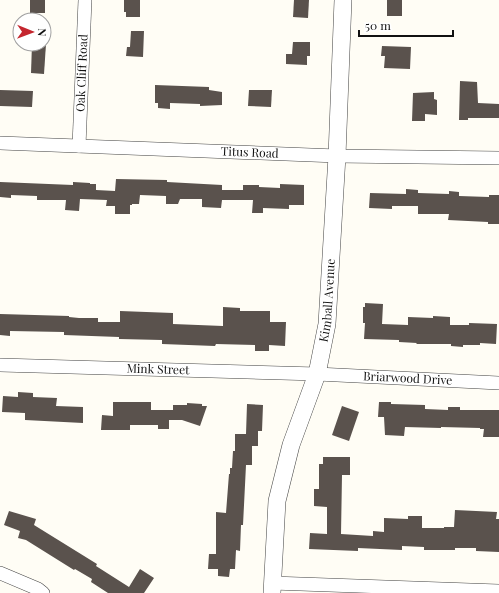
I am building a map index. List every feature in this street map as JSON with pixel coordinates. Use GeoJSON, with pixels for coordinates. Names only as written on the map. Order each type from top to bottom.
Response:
{"type":"FeatureCollection","features":[{"type":"Feature","properties":{"kind":"street","name":"Oak Cliff Road"},"geometry":{"type":"LineString","coordinates":[[79,146],[85,0]]}},
{"type":"Feature","properties":{"kind":"street","name":"Kimball Avenue"},"geometry":{"type":"LineString","coordinates":[[272,588],[277,501],[291,445],[317,374],[326,324],[343,0]]}},
{"type":"Feature","properties":{"kind":"street","name":"Titus Road"},"geometry":{"type":"LineString","coordinates":[[0,143],[336,156],[499,158]]}},
{"type":"Feature","properties":{"kind":"street","name":"Mink Street"},"geometry":{"type":"LineString","coordinates":[[0,365],[317,374]]}},
{"type":"Feature","properties":{"kind":"street","name":"Briarwood Drive"},"geometry":{"type":"LineString","coordinates":[[317,374],[499,383]]}},
{"type":"Feature","properties":{"kind":"street"},"geometry":{"type":"LineString","coordinates":[[0,573],[38,589],[43,593]]}},
{"type":"Feature","properties":{"kind":"street"},"geometry":{"type":"LineString","coordinates":[[272,588],[499,591]]}},
{"type":"Feature","properties":{"kind":"building"},"geometry":{"type":"Polygon","coordinates":[[[30,0],[45,0],[45,12],[30,12],[30,0]]]}},
{"type":"Feature","properties":{"kind":"building"},"geometry":{"type":"Polygon","coordinates":[[[124,0],[140,0],[140,17],[126,17],[126,12],[124,12],[124,0]]]}},
{"type":"Feature","properties":{"kind":"building"},"geometry":{"type":"Polygon","coordinates":[[[294,0],[309,0],[308,18],[293,17],[294,0]]]}},
{"type":"Feature","properties":{"kind":"building"},"geometry":{"type":"Polygon","coordinates":[[[387,0],[402,0],[402,16],[387,16],[387,0]]]}},
{"type":"Feature","properties":{"kind":"building"},"geometry":{"type":"Polygon","coordinates":[[[131,31],[144,31],[143,57],[126,56],[127,47],[130,47],[131,31]]]}},
{"type":"Feature","properties":{"kind":"building"},"geometry":{"type":"Polygon","coordinates":[[[293,42],[310,42],[310,56],[307,56],[307,65],[286,64],[286,54],[292,54],[293,42]]]}},
{"type":"Feature","properties":{"kind":"building"},"geometry":{"type":"Polygon","coordinates":[[[382,46],[411,47],[410,69],[384,68],[385,56],[381,56],[382,46]]]}},
{"type":"Feature","properties":{"kind":"building"},"geometry":{"type":"Polygon","coordinates":[[[32,52],[45,52],[44,74],[31,73],[32,52]]]}},
{"type":"Feature","properties":{"kind":"building"},"geometry":{"type":"Polygon","coordinates":[[[460,81],[477,82],[478,103],[499,104],[499,118],[468,118],[468,120],[459,120],[460,81]]]}},
{"type":"Feature","properties":{"kind":"building"},"geometry":{"type":"Polygon","coordinates":[[[155,85],[209,87],[209,90],[222,92],[222,105],[200,106],[200,104],[170,103],[170,109],[158,108],[158,103],[155,103],[155,85]]]}},
{"type":"Feature","properties":{"kind":"building"},"geometry":{"type":"Polygon","coordinates":[[[0,90],[33,91],[32,107],[0,106],[0,90]]]}},
{"type":"Feature","properties":{"kind":"building"},"geometry":{"type":"Polygon","coordinates":[[[249,90],[272,90],[271,107],[248,106],[249,90]]]}},
{"type":"Feature","properties":{"kind":"building"},"geometry":{"type":"Polygon","coordinates":[[[434,92],[434,99],[437,100],[437,115],[425,114],[425,121],[412,121],[413,93],[434,92]]]}},
{"type":"Feature","properties":{"kind":"building"},"geometry":{"type":"Polygon","coordinates":[[[116,179],[167,180],[167,182],[222,185],[222,190],[243,190],[243,185],[259,185],[259,187],[280,188],[280,184],[304,185],[304,205],[289,205],[289,209],[263,208],[263,213],[252,213],[253,200],[222,200],[221,208],[202,207],[202,199],[180,199],[178,204],[166,204],[166,196],[140,195],[139,204],[130,205],[130,214],[115,214],[115,206],[106,206],[107,200],[80,199],[79,211],[65,210],[66,200],[37,200],[37,196],[11,195],[11,198],[0,197],[0,182],[73,185],[73,182],[90,183],[96,184],[96,190],[115,191],[116,179]]]}},
{"type":"Feature","properties":{"kind":"building"},"geometry":{"type":"Polygon","coordinates":[[[406,189],[418,190],[418,193],[449,194],[449,191],[459,192],[459,196],[489,197],[489,195],[499,195],[499,224],[448,220],[449,214],[418,214],[418,206],[392,206],[392,209],[369,208],[370,193],[406,194],[406,189]]]}},
{"type":"Feature","properties":{"kind":"building"},"geometry":{"type":"Polygon","coordinates":[[[365,303],[383,304],[382,324],[408,325],[408,317],[433,318],[433,316],[450,317],[450,325],[469,325],[469,323],[497,324],[496,344],[480,343],[480,345],[463,345],[463,347],[451,346],[451,344],[416,344],[417,343],[399,342],[399,340],[364,339],[365,323],[363,323],[363,307],[365,307],[365,303]]]}},
{"type":"Feature","properties":{"kind":"building"},"geometry":{"type":"Polygon","coordinates":[[[223,307],[240,308],[240,311],[270,311],[270,322],[286,322],[285,346],[269,345],[269,351],[255,351],[255,345],[216,344],[215,346],[162,344],[162,340],[64,335],[64,332],[10,331],[10,336],[0,335],[0,314],[69,316],[79,318],[98,318],[98,322],[120,322],[120,311],[173,313],[173,324],[223,326],[223,307]]]}},
{"type":"Feature","properties":{"kind":"building"},"geometry":{"type":"Polygon","coordinates":[[[18,392],[33,393],[33,397],[57,398],[56,406],[83,407],[83,423],[25,420],[25,413],[2,412],[3,396],[18,397],[18,392]]]}},
{"type":"Feature","properties":{"kind":"building"},"geometry":{"type":"Polygon","coordinates":[[[113,402],[151,402],[151,410],[173,410],[173,405],[187,405],[187,403],[202,404],[202,406],[207,406],[200,426],[182,420],[169,420],[169,429],[158,429],[158,425],[130,425],[130,430],[101,430],[102,415],[113,416],[113,402]]]}},
{"type":"Feature","properties":{"kind":"building"},"geometry":{"type":"Polygon","coordinates":[[[379,402],[391,402],[391,404],[425,405],[425,409],[448,410],[448,407],[460,407],[460,410],[499,410],[499,437],[483,437],[484,429],[480,428],[441,427],[405,427],[404,436],[385,435],[384,417],[378,417],[379,402]]]}},
{"type":"Feature","properties":{"kind":"building"},"geometry":{"type":"Polygon","coordinates":[[[247,404],[263,405],[262,431],[258,431],[258,446],[252,446],[252,465],[246,465],[243,525],[241,525],[240,551],[236,550],[235,569],[230,569],[229,577],[218,576],[218,569],[208,569],[209,554],[216,554],[216,512],[226,513],[229,474],[230,468],[232,468],[233,451],[235,451],[235,434],[246,434],[247,404]]]}},
{"type":"Feature","properties":{"kind":"building"},"geometry":{"type":"Polygon","coordinates":[[[342,406],[359,412],[349,441],[332,435],[342,406]]]}},
{"type":"Feature","properties":{"kind":"building"},"geometry":{"type":"Polygon","coordinates":[[[323,457],[350,457],[350,475],[342,475],[341,534],[373,536],[373,531],[384,532],[384,518],[408,519],[408,516],[422,516],[422,528],[444,528],[454,527],[455,510],[497,512],[496,519],[499,519],[499,552],[476,551],[476,548],[424,550],[424,547],[402,546],[402,550],[358,548],[358,551],[309,549],[310,533],[327,534],[327,507],[314,506],[314,489],[319,489],[319,464],[323,464],[323,457]]]}},
{"type":"Feature","properties":{"kind":"building"},"geometry":{"type":"Polygon","coordinates":[[[9,511],[36,519],[34,525],[97,564],[96,566],[129,587],[140,569],[154,578],[144,593],[108,593],[91,582],[92,579],[75,569],[74,570],[26,540],[18,538],[20,531],[4,525],[9,511]]]}}]}
